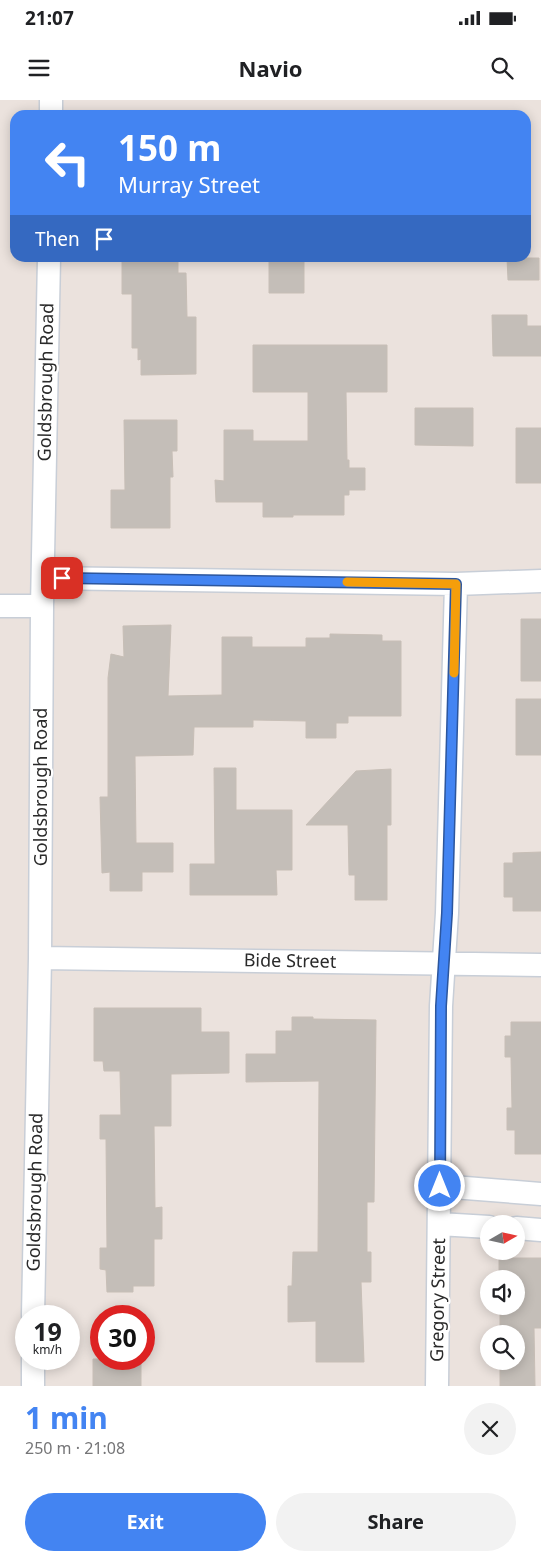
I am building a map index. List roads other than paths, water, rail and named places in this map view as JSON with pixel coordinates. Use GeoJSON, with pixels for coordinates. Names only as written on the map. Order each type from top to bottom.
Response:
{"type":"FeatureCollection","features":[{"type":"Feature","properties":{"kind":"street","name":"Goldsbrough Road"},"geometry":{"type":"LineString","coordinates":[[33,1305],[40,958],[42,606],[49,262]]}},
{"type":"Feature","properties":{"kind":"street"},"geometry":{"type":"LineString","coordinates":[[43,578],[456,584],[541,581]]}},
{"type":"Feature","properties":{"kind":"street","name":"Gregory Street"},"geometry":{"type":"LineString","coordinates":[[437,1386],[441,1006],[444,964],[456,584]]}},
{"type":"Feature","properties":{"kind":"street"},"geometry":{"type":"LineString","coordinates":[[0,606],[42,606]]}},
{"type":"Feature","properties":{"kind":"street","name":"Bide Street"},"geometry":{"type":"LineString","coordinates":[[40,958],[541,965]]}},
{"type":"Feature","properties":{"kind":"street"},"geometry":{"type":"LineString","coordinates":[[440,1186],[541,1194]]}},
{"type":"Feature","properties":{"kind":"street"},"geometry":{"type":"LineString","coordinates":[[439,1224],[480,1226]]}},
{"type":"Feature","properties":{"kind":"street"},"geometry":{"type":"LineString","coordinates":[[525,1229],[541,1230]]}},
{"type":"Feature","properties":{"kind":"street"},"geometry":{"type":"LineString","coordinates":[[33,1370],[33,1386]]}}]}
